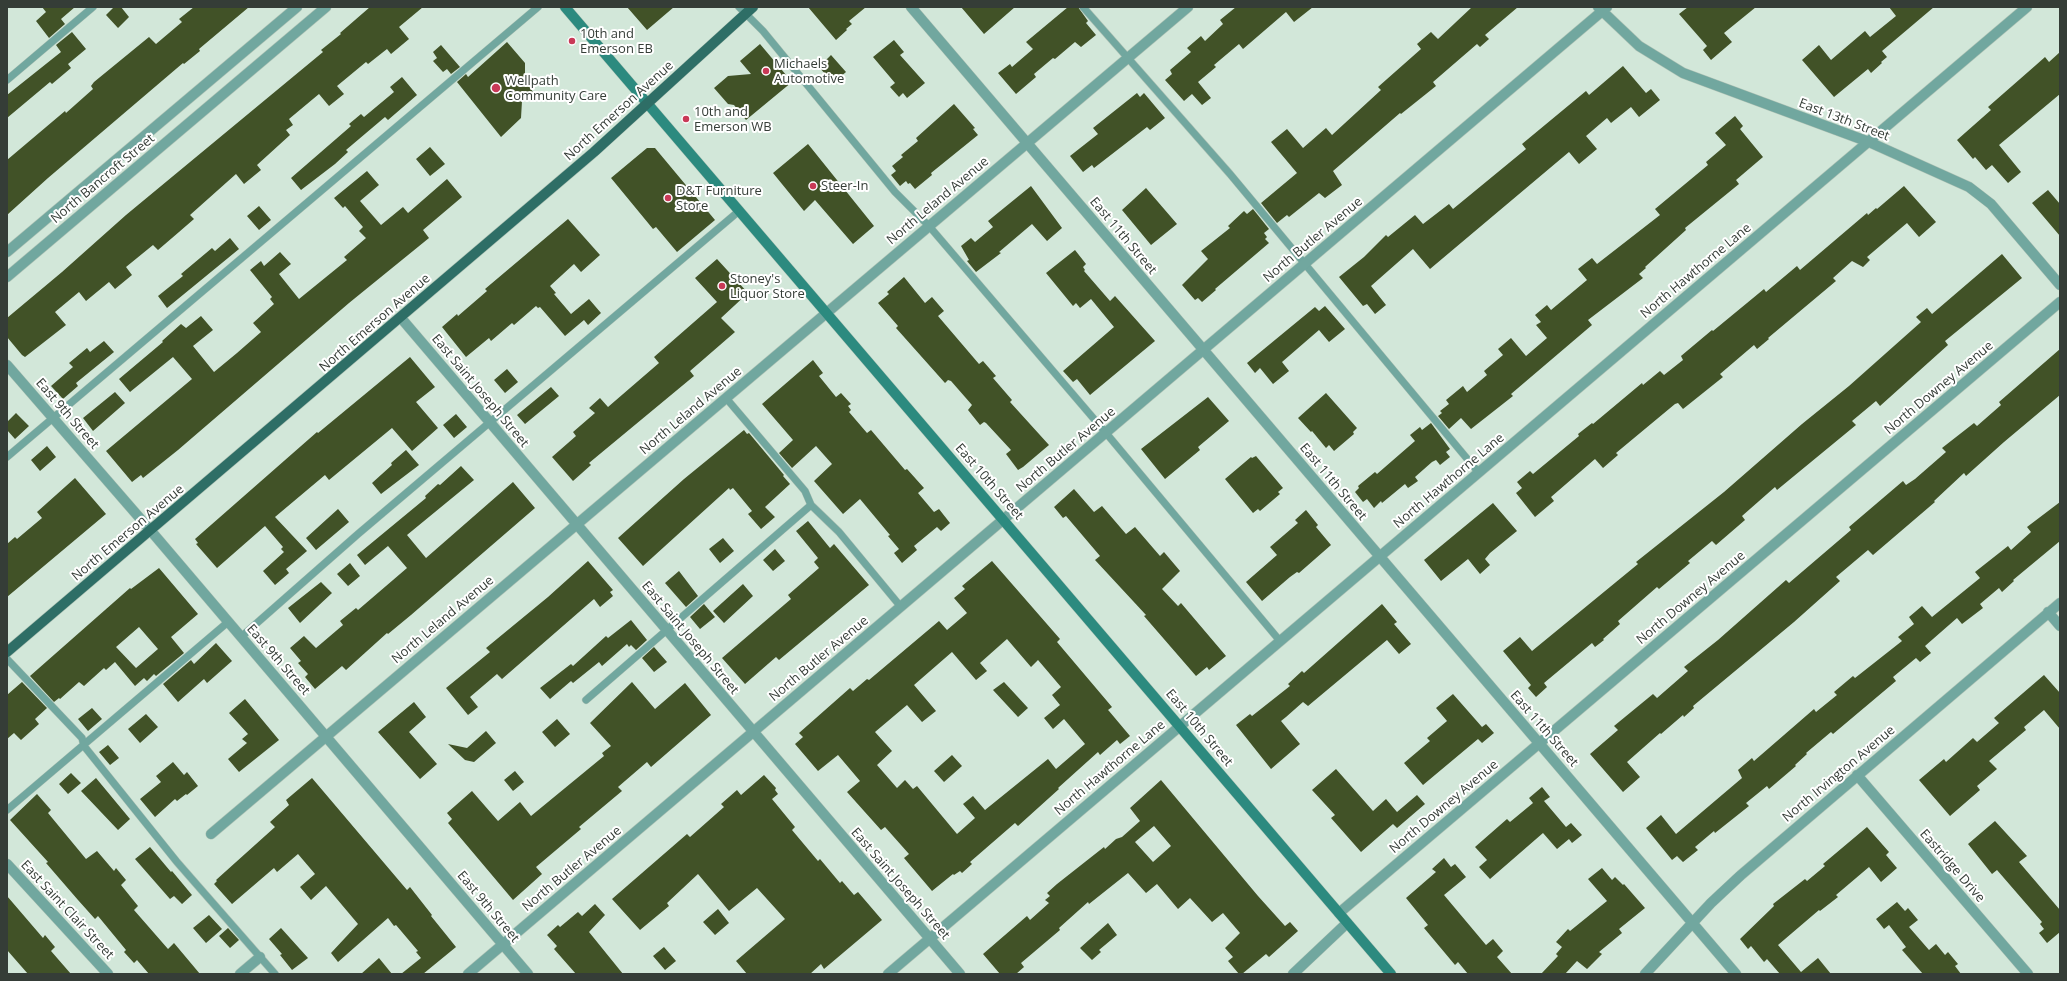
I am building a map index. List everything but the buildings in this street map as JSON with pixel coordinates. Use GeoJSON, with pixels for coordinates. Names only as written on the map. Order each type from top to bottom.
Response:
{"type":"FeatureCollection","features":[{"type":"Feature","properties":{"kind":"main road","name":"East 10th Street"},"geometry":{"type":"LineString","coordinates":[[565,7],[1392,974]]}},
{"type":"Feature","properties":{"kind":"main road","name":"North Emerson Avenue"},"geometry":{"type":"LineString","coordinates":[[7,652],[151,531],[594,152],[742,11],[753,7]]}},
{"type":"Feature","properties":{"kind":"street","name":"North Bancroft Street"},"geometry":{"type":"LineString","coordinates":[[7,252],[297,7]]}},
{"type":"Feature","properties":{"kind":"street","name":"North Bancroft Street"},"geometry":{"type":"LineString","coordinates":[[7,277],[326,7]]}},
{"type":"Feature","properties":{"kind":"street","name":"East 11th Street"},"geometry":{"type":"LineString","coordinates":[[911,7],[1736,974]]}},
{"type":"Feature","properties":{"kind":"street","name":"North Leland Avenue"},"geometry":{"type":"LineString","coordinates":[[210,834],[1188,7]]}},
{"type":"Feature","properties":{"kind":"street","name":"North Hawthorne Lane"},"geometry":{"type":"LineString","coordinates":[[888,974],[2026,7]]}},
{"type":"Feature","properties":{"kind":"street","name":"East 13th Street"},"geometry":{"type":"LineString","coordinates":[[1603,8],[1639,46],[1684,73],[1868,142],[1975,191],[1991,204],[2060,285]]}},
{"type":"Feature","properties":{"kind":"street","name":"North Butler Avenue"},"geometry":{"type":"LineString","coordinates":[[468,974],[1305,265],[1603,8]]}},
{"type":"Feature","properties":{"kind":"street"},"geometry":{"type":"LineString","coordinates":[[204,86],[216,100]]}},
{"type":"Feature","properties":{"kind":"street","name":"North Downey Avenue"},"geometry":{"type":"LineString","coordinates":[[1339,913],[2060,302]]}},
{"type":"Feature","properties":{"kind":"street","name":"East Saint Joseph Street"},"geometry":{"type":"LineString","coordinates":[[401,318],[960,974]]}},
{"type":"Feature","properties":{"kind":"street","name":"East 9th Street"},"geometry":{"type":"LineString","coordinates":[[7,365],[151,531],[528,974]]}},
{"type":"Feature","properties":{"kind":"street","name":"North Irvington Avenue"},"geometry":{"type":"LineString","coordinates":[[1645,974],[1692,922],[1741,874],[2060,603]]}},
{"type":"Feature","properties":{"kind":"street"},"geometry":{"type":"LineString","coordinates":[[2048,612],[2060,626]]}},
{"type":"Feature","properties":{"kind":"street","name":"Eastridge Drive"},"geometry":{"type":"LineString","coordinates":[[1857,775],[2028,974]]}},
{"type":"Feature","properties":{"kind":"street","name":"East Saint Clair Street"},"geometry":{"type":"LineString","coordinates":[[7,864],[108,974]]}},
{"type":"Feature","properties":{"kind":"street"},"geometry":{"type":"LineString","coordinates":[[1293,974],[1347,923]]}},
{"type":"Feature","properties":{"kind":"street"},"geometry":{"type":"LineString","coordinates":[[240,974],[260,957]]}},
{"type":"Feature","properties":{"kind":"lane"},"geometry":{"type":"LineString","coordinates":[[7,80],[93,7]]}},
{"type":"Feature","properties":{"kind":"lane"},"geometry":{"type":"LineString","coordinates":[[7,458],[538,7]]}},
{"type":"Feature","properties":{"kind":"lane"},"geometry":{"type":"LineString","coordinates":[[1083,7],[1230,174],[1479,473]]}},
{"type":"Feature","properties":{"kind":"lane"},"geometry":{"type":"LineString","coordinates":[[742,11],[763,31],[895,192],[929,226],[1106,433],[1280,641]]}},
{"type":"Feature","properties":{"kind":"lane"},"geometry":{"type":"LineString","coordinates":[[241,637],[358,534],[490,424],[739,211]]}},
{"type":"Feature","properties":{"kind":"lane"},"geometry":{"type":"LineString","coordinates":[[726,398],[805,491],[811,505],[839,532],[901,607]]}},
{"type":"Feature","properties":{"kind":"lane"},"geometry":{"type":"LineString","coordinates":[[586,700],[811,505]]}},
{"type":"Feature","properties":{"kind":"lane"},"geometry":{"type":"LineString","coordinates":[[7,810],[228,622]]}},
{"type":"Feature","properties":{"kind":"lane"},"geometry":{"type":"LineString","coordinates":[[7,659],[82,738],[84,746],[177,862],[275,974]]}},
{"type":"Feature","properties":{"kind":"place","name":"10th and Emerson EB"},"geometry":{"type":"Point","coordinates":[572,41]}},
{"type":"Feature","properties":{"kind":"place","name":"Michaels Automotive"},"geometry":{"type":"Point","coordinates":[766,71]}},
{"type":"Feature","properties":{"kind":"place","name":"Wellpath Community Care"},"geometry":{"type":"Point","coordinates":[496,88]}},
{"type":"Feature","properties":{"kind":"place","name":"10th and Emerson WB"},"geometry":{"type":"Point","coordinates":[686,119]}},
{"type":"Feature","properties":{"kind":"place","name":"Steer-In"},"geometry":{"type":"Point","coordinates":[813,186]}},
{"type":"Feature","properties":{"kind":"place","name":"D&T Furniture Store"},"geometry":{"type":"Point","coordinates":[668,198]}},
{"type":"Feature","properties":{"kind":"place","name":"Stoney's Liquor Store"},"geometry":{"type":"Point","coordinates":[722,286]}}]}
